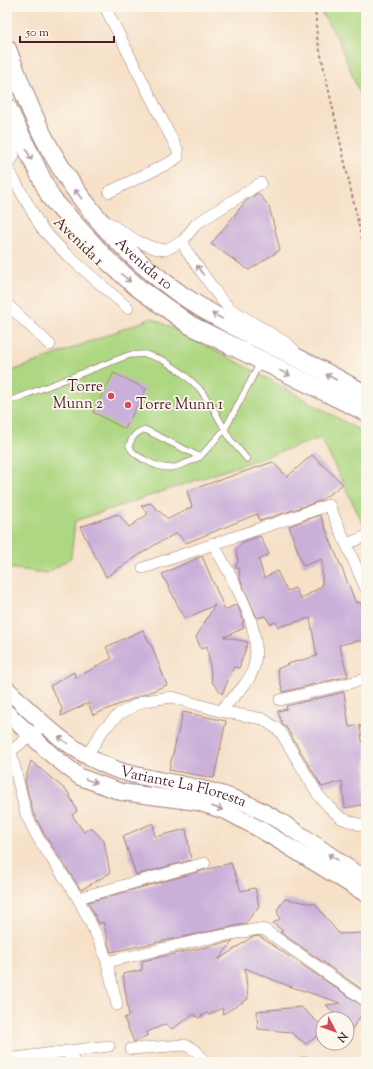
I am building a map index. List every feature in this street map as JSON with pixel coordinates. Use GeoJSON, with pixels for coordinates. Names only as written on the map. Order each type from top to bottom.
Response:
{"type":"FeatureCollection","features":[{"type":"Feature","properties":{"kind":"main road","name":"Avenida 10"},"geometry":{"type":"LineString","coordinates":[[7,49],[30,108],[49,148],[70,183],[92,211],[124,247],[158,278],[200,307],[366,395]]}},
{"type":"Feature","properties":{"kind":"main road","name":"Avenida 10"},"geometry":{"type":"LineString","coordinates":[[7,107],[51,198],[107,260],[137,287],[190,325],[366,412]]}},
{"type":"Feature","properties":{"kind":"main road","name":"Variante La Floresta"},"geometry":{"type":"LineString","coordinates":[[7,689],[44,726],[86,757],[125,773],[230,797],[266,813],[354,872],[366,877]]}},
{"type":"Feature","properties":{"kind":"main road","name":"Variante La Floresta"},"geometry":{"type":"LineString","coordinates":[[7,713],[53,756],[80,777],[121,792],[197,802],[228,812],[263,831],[366,894]]}},
{"type":"Feature","properties":{"kind":"street"},"geometry":{"type":"LineString","coordinates":[[105,7],[178,151],[178,157],[171,162],[109,192]]}},
{"type":"Feature","properties":{"kind":"street"},"geometry":{"type":"LineString","coordinates":[[7,166],[14,156],[7,134],[15,126]]}},
{"type":"Feature","properties":{"kind":"street","name":"Avenida 1"},"geometry":{"type":"LineString","coordinates":[[7,166],[42,229],[67,255],[128,308]]}},
{"type":"Feature","properties":{"kind":"street"},"geometry":{"type":"LineString","coordinates":[[92,211],[137,241],[154,248],[166,250],[183,241],[196,224],[262,182]]}},
{"type":"Feature","properties":{"kind":"street"},"geometry":{"type":"LineString","coordinates":[[183,241],[186,250],[220,298],[229,308],[288,344],[294,350],[299,360]]}},
{"type":"Feature","properties":{"kind":"street"},"geometry":{"type":"LineString","coordinates":[[7,304],[50,345]]}},
{"type":"Feature","properties":{"kind":"street"},"geometry":{"type":"LineString","coordinates":[[143,568],[213,543],[329,505],[366,589]]}},
{"type":"Feature","properties":{"kind":"street"},"geometry":{"type":"LineString","coordinates":[[347,544],[366,536]]}},
{"type":"Feature","properties":{"kind":"street"},"geometry":{"type":"LineString","coordinates":[[213,543],[243,601],[253,628],[255,649],[252,670],[241,688],[220,711]]}},
{"type":"Feature","properties":{"kind":"street"},"geometry":{"type":"LineString","coordinates":[[280,700],[366,679]]}},
{"type":"Feature","properties":{"kind":"street"},"geometry":{"type":"LineString","coordinates":[[86,757],[103,730],[119,714],[144,701],[172,697],[220,711],[263,719],[280,731],[319,796],[329,807],[341,818],[366,828]]}},
{"type":"Feature","properties":{"kind":"street"},"geometry":{"type":"LineString","coordinates":[[44,726],[9,753],[26,814],[38,838],[78,898],[101,944],[107,962],[117,1005]]}},
{"type":"Feature","properties":{"kind":"street"},"geometry":{"type":"LineString","coordinates":[[78,898],[205,863]]}},
{"type":"Feature","properties":{"kind":"street"},"geometry":{"type":"LineString","coordinates":[[107,962],[204,939],[265,930],[366,1001]]}},
{"type":"Feature","properties":{"kind":"street"},"geometry":{"type":"LineString","coordinates":[[131,1049],[184,1045],[191,1047],[197,1052],[204,1062]]}},
{"type":"Feature","properties":{"kind":"street"},"geometry":{"type":"LineString","coordinates":[[7,1059],[109,1046]]}},
{"type":"Feature","properties":{"kind":"street"},"geometry":{"type":"LineString","coordinates":[[66,1052],[75,1062]]}},
{"type":"Feature","properties":{"kind":"lane"},"geometry":{"type":"LineString","coordinates":[[7,402],[129,355],[145,354],[163,360],[181,372],[199,388],[230,438],[247,459]]}},
{"type":"Feature","properties":{"kind":"lane"},"geometry":{"type":"LineString","coordinates":[[200,457],[146,430],[139,431],[132,438],[130,446],[132,453],[157,466],[167,469],[180,466],[200,457],[224,429],[261,361]]}},
{"type":"Feature","properties":{"kind":"path"},"geometry":{"type":"LineString","coordinates":[[315,7],[317,37],[366,258]]}},
{"type":"Feature","properties":{"kind":"green space"},"geometry":{"type":"Polygon","coordinates":[[[318,7],[366,7],[366,110],[338,39],[318,7]]]}},
{"type":"Feature","properties":{"kind":"green space"},"geometry":{"type":"Polygon","coordinates":[[[152,318],[245,366],[366,434],[366,530],[321,438],[75,521],[71,558],[47,573],[7,568],[7,373],[152,318]]]}},
{"type":"Feature","properties":{"kind":"building"},"geometry":{"type":"Polygon","coordinates":[[[258,193],[269,206],[280,250],[249,270],[211,244],[245,202],[258,193]]]}},
{"type":"Feature","properties":{"kind":"building"},"geometry":{"type":"Polygon","coordinates":[[[114,373],[146,389],[125,429],[93,412],[114,373]]]}},
{"type":"Feature","properties":{"kind":"building"},"geometry":{"type":"Polygon","coordinates":[[[312,455],[343,484],[320,501],[260,521],[257,514],[186,543],[177,533],[156,544],[106,577],[80,527],[118,514],[129,527],[148,514],[141,506],[150,503],[168,519],[192,507],[187,491],[273,462],[287,477],[312,455]]]}},
{"type":"Feature","properties":{"kind":"building"},"geometry":{"type":"Polygon","coordinates":[[[320,515],[356,603],[360,602],[366,614],[366,639],[339,645],[348,676],[283,692],[277,669],[291,663],[317,656],[310,618],[278,627],[276,622],[270,624],[265,616],[257,618],[240,579],[239,568],[235,568],[238,561],[236,550],[243,542],[260,536],[269,554],[259,560],[264,578],[277,571],[287,591],[295,588],[301,599],[322,586],[322,559],[303,566],[289,526],[320,515]]]}},
{"type":"Feature","properties":{"kind":"building"},"geometry":{"type":"Polygon","coordinates":[[[202,556],[225,610],[237,604],[244,622],[242,623],[244,628],[224,637],[248,642],[239,668],[234,667],[222,694],[212,682],[207,646],[201,649],[196,637],[215,605],[185,619],[162,574],[202,556]]]}},
{"type":"Feature","properties":{"kind":"building"},"geometry":{"type":"Polygon","coordinates":[[[143,630],[152,647],[167,685],[93,715],[88,703],[61,716],[62,708],[50,686],[74,672],[76,678],[112,658],[106,647],[143,630]]]}},
{"type":"Feature","properties":{"kind":"building"},"geometry":{"type":"Polygon","coordinates":[[[344,692],[349,727],[360,725],[362,742],[366,741],[366,804],[345,808],[342,781],[322,787],[286,727],[282,724],[278,711],[287,709],[286,706],[344,692]]]}},
{"type":"Feature","properties":{"kind":"building"},"geometry":{"type":"Polygon","coordinates":[[[183,712],[226,721],[214,778],[169,770],[183,712]]]}},
{"type":"Feature","properties":{"kind":"building"},"geometry":{"type":"Polygon","coordinates":[[[31,761],[68,792],[77,811],[72,815],[84,832],[91,827],[104,841],[110,873],[81,890],[44,834],[33,812],[25,781],[31,761]]]}},
{"type":"Feature","properties":{"kind":"building"},"geometry":{"type":"Polygon","coordinates":[[[153,823],[155,837],[186,829],[191,860],[136,875],[123,836],[153,823]]]}},
{"type":"Feature","properties":{"kind":"building"},"geometry":{"type":"Polygon","coordinates":[[[231,863],[241,891],[255,888],[259,906],[245,924],[111,952],[103,922],[99,924],[88,902],[231,863]]]}},
{"type":"Feature","properties":{"kind":"building"},"geometry":{"type":"Polygon","coordinates":[[[285,899],[315,904],[339,934],[366,933],[366,992],[280,932],[283,931],[273,923],[280,919],[277,910],[285,899]]]}},
{"type":"Feature","properties":{"kind":"building"},"geometry":{"type":"Polygon","coordinates":[[[259,936],[366,1008],[366,1011],[364,1011],[355,1024],[355,1011],[332,1011],[326,1005],[341,1003],[286,985],[245,968],[248,999],[223,1014],[222,1008],[209,1015],[207,1013],[198,1018],[194,1014],[172,1029],[166,1024],[147,1032],[148,1035],[134,1042],[124,1018],[129,1016],[123,974],[142,970],[142,961],[233,941],[218,960],[252,937],[259,936]]]}},
{"type":"Feature","properties":{"kind":"building"},"geometry":{"type":"Polygon","coordinates":[[[301,1007],[315,1020],[315,1038],[306,1044],[290,1032],[258,1029],[257,1011],[301,1007]]]}},
{"type":"Feature","properties":{"kind":"place","name":"Torre Munn 2"},"geometry":{"type":"Point","coordinates":[111,396]}},
{"type":"Feature","properties":{"kind":"place","name":"Torre Munn 1"},"geometry":{"type":"Point","coordinates":[128,405]}}]}
